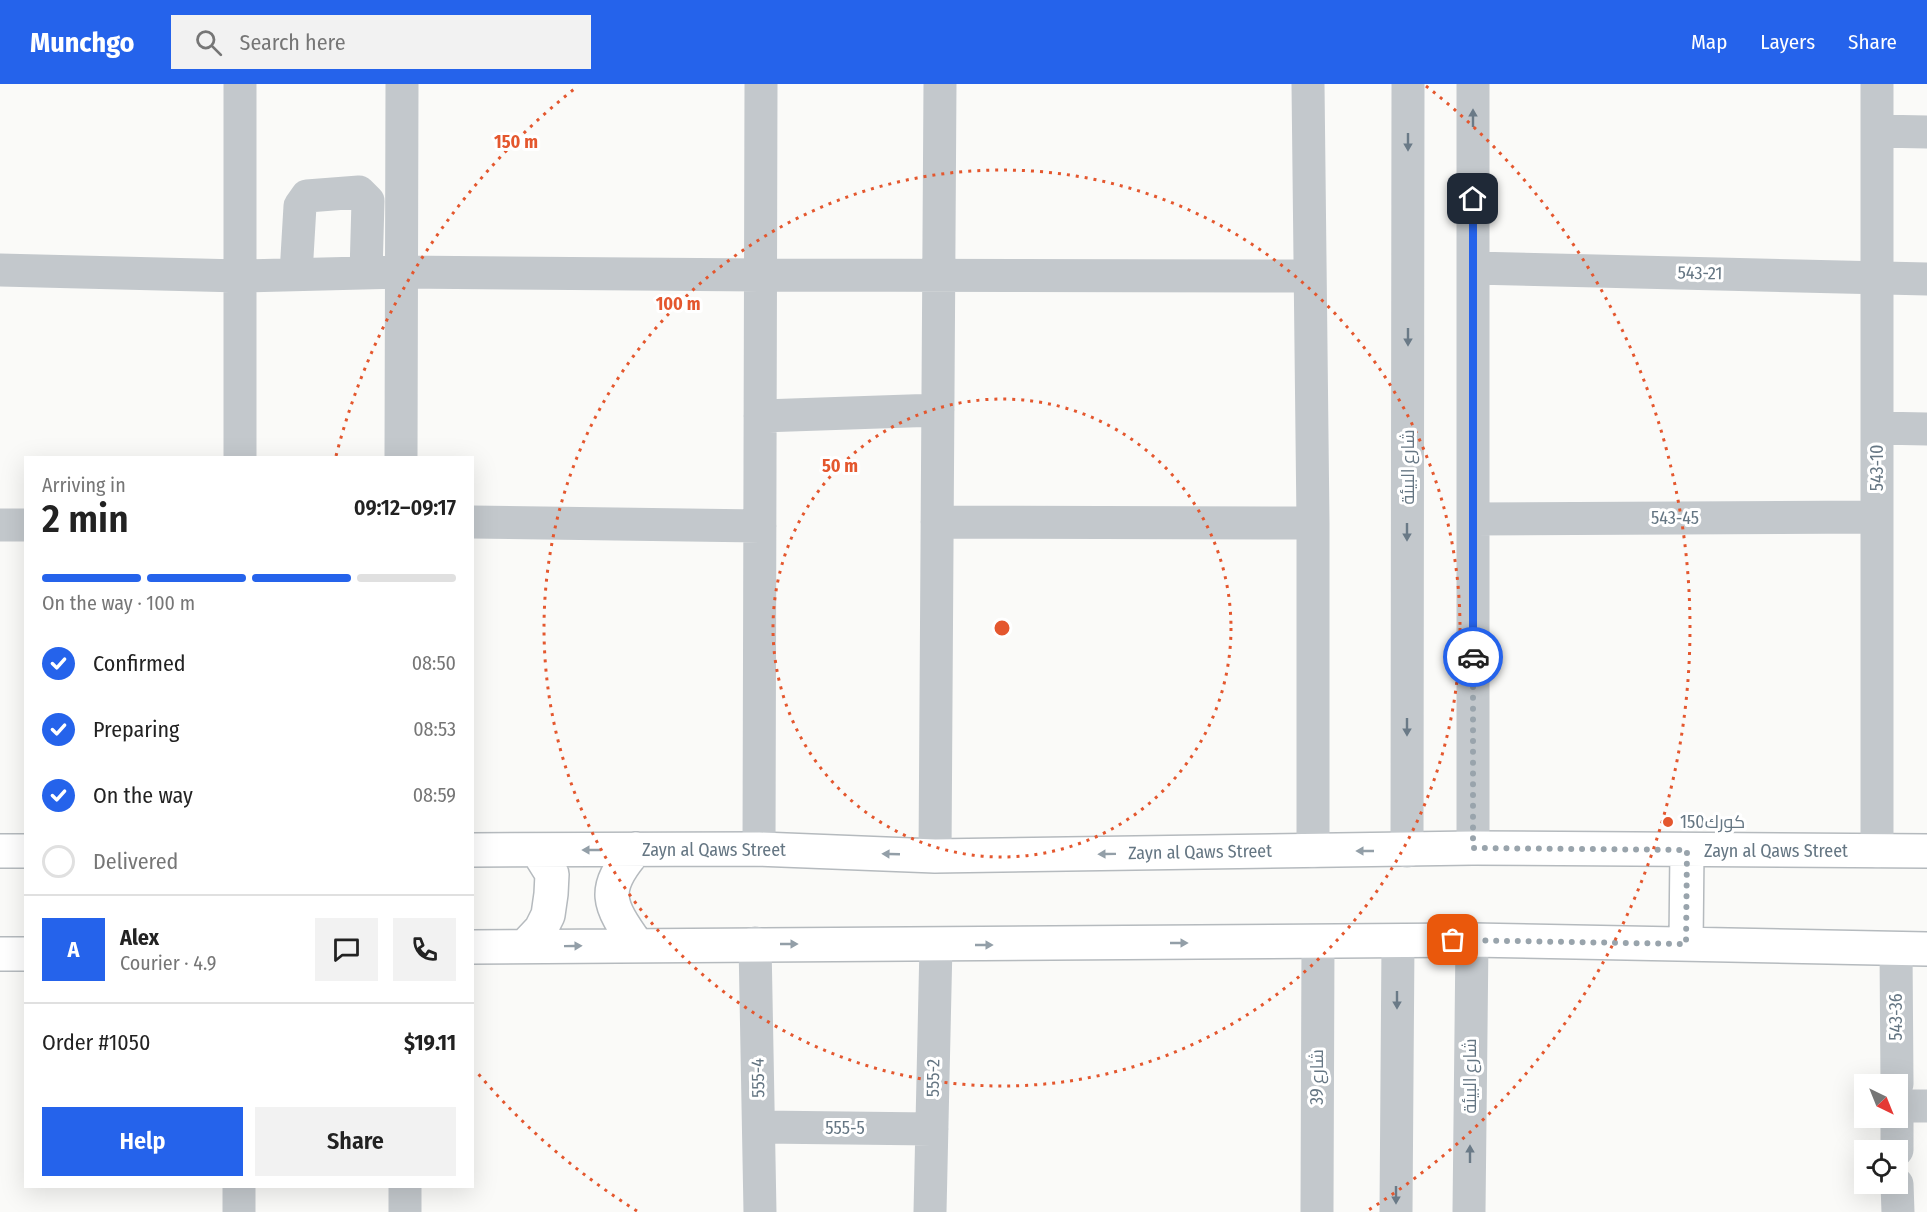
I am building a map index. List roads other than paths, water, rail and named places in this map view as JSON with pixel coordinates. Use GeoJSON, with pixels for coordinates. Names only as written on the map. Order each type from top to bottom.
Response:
{"type":"FeatureCollection","features":[{"type":"Feature","properties":{"kind":"main road","name":"Zayn al Qaws Street"},"geometry":{"type":"LineString","coordinates":[[474,850],[759,849],[935,856],[1407,851],[1473,848],[1927,851]]}},
{"type":"Feature","properties":{"kind":"main road"},"geometry":{"type":"LineString","coordinates":[[636,849],[619,868],[611,888],[613,904],[621,922],[637,945]]}},
{"type":"Feature","properties":{"kind":"main road"},"geometry":{"type":"LineString","coordinates":[[525,946],[541,929],[548,915],[550,904],[552,874],[537,850]]}},
{"type":"Feature","properties":{"kind":"main road"},"geometry":{"type":"LineString","coordinates":[[1686,944],[1687,850]]}},
{"type":"Feature","properties":{"kind":"main road"},"geometry":{"type":"LineString","coordinates":[[0,851],[24,851]]}},
{"type":"Feature","properties":{"kind":"main road"},"geometry":{"type":"LineString","coordinates":[[474,947],[755,943],[936,945],[1472,940],[1911,949]]}},
{"type":"Feature","properties":{"kind":"main road"},"geometry":{"type":"LineString","coordinates":[[0,954],[24,954]]}},
{"type":"Feature","properties":{"kind":"street"},"geometry":{"type":"LineString","coordinates":[[240,84],[240,456]]}},
{"type":"Feature","properties":{"kind":"street"},"geometry":{"type":"LineString","coordinates":[[401,456],[402,84]]}},
{"type":"Feature","properties":{"kind":"street"},"geometry":{"type":"LineString","coordinates":[[759,849],[761,84]]}},
{"type":"Feature","properties":{"kind":"street"},"geometry":{"type":"LineString","coordinates":[[935,856],[940,84]]}},
{"type":"Feature","properties":{"kind":"street"},"geometry":{"type":"LineString","coordinates":[[1308,84],[1313,523],[1313,851]]}},
{"type":"Feature","properties":{"kind":"street","name":"شارع البيئة"},"geometry":{"type":"LineString","coordinates":[[1407,851],[1408,84]]}},
{"type":"Feature","properties":{"kind":"street"},"geometry":{"type":"LineString","coordinates":[[1473,84],[1473,848]]}},
{"type":"Feature","properties":{"kind":"street","name":"543-10"},"geometry":{"type":"LineString","coordinates":[[1877,84],[1877,851]]}},
{"type":"Feature","properties":{"kind":"street"},"geometry":{"type":"LineString","coordinates":[[1877,131],[1927,132]]}},
{"type":"Feature","properties":{"kind":"street"},"geometry":{"type":"LineString","coordinates":[[296,274],[300,206],[307,196],[359,192],[368,201],[366,273]]}},
{"type":"Feature","properties":{"kind":"street","name":"543-21"},"geometry":{"type":"LineString","coordinates":[[1473,268],[1927,279]]}},
{"type":"Feature","properties":{"kind":"street"},"geometry":{"type":"LineString","coordinates":[[0,270],[240,276],[402,272],[1309,276]]}},
{"type":"Feature","properties":{"kind":"street"},"geometry":{"type":"LineString","coordinates":[[760,416],[938,410]]}},
{"type":"Feature","properties":{"kind":"street"},"geometry":{"type":"LineString","coordinates":[[1877,428],[1927,429]]}},
{"type":"Feature","properties":{"kind":"street","name":"543-45"},"geometry":{"type":"LineString","coordinates":[[1473,519],[1877,516]]}},
{"type":"Feature","properties":{"kind":"street"},"geometry":{"type":"LineString","coordinates":[[474,522],[760,526]]}},
{"type":"Feature","properties":{"kind":"street"},"geometry":{"type":"LineString","coordinates":[[937,522],[1313,523]]}},
{"type":"Feature","properties":{"kind":"street"},"geometry":{"type":"LineString","coordinates":[[0,525],[24,525]]}},
{"type":"Feature","properties":{"kind":"street","name":"شارع البيئة"},"geometry":{"type":"LineString","coordinates":[[1469,1212],[1472,940]]}},
{"type":"Feature","properties":{"kind":"street","name":"شارع 39"},"geometry":{"type":"LineString","coordinates":[[1317,1212],[1318,942]]}},
{"type":"Feature","properties":{"kind":"street"},"geometry":{"type":"LineString","coordinates":[[1396,1212],[1398,942]]}},
{"type":"Feature","properties":{"kind":"street","name":"555-4"},"geometry":{"type":"LineString","coordinates":[[755,943],[760,1212]]}},
{"type":"Feature","properties":{"kind":"street","name":"555-2"},"geometry":{"type":"LineString","coordinates":[[930,1212],[936,945]]}},
{"type":"Feature","properties":{"kind":"street","name":"543-36"},"geometry":{"type":"LineString","coordinates":[[1898,1074],[1911,949]]}},
{"type":"Feature","properties":{"kind":"street"},"geometry":{"type":"LineString","coordinates":[[1908,1106],[1927,1106]]}},
{"type":"Feature","properties":{"kind":"street","name":"555-5"},"geometry":{"type":"LineString","coordinates":[[759,1127],[932,1129]]}},
{"type":"Feature","properties":{"kind":"street"},"geometry":{"type":"LineString","coordinates":[[239,1188],[239,1212]]}},
{"type":"Feature","properties":{"kind":"street"},"geometry":{"type":"LineString","coordinates":[[405,1188],[405,1212]]}},
{"type":"Feature","properties":{"kind":"street"},"geometry":{"type":"LineString","coordinates":[[1897,1194],[1898,1212]]}},
{"type":"Feature","properties":{"kind":"place","name":"كورك150"},"geometry":{"type":"Point","coordinates":[1668,822]}}]}
